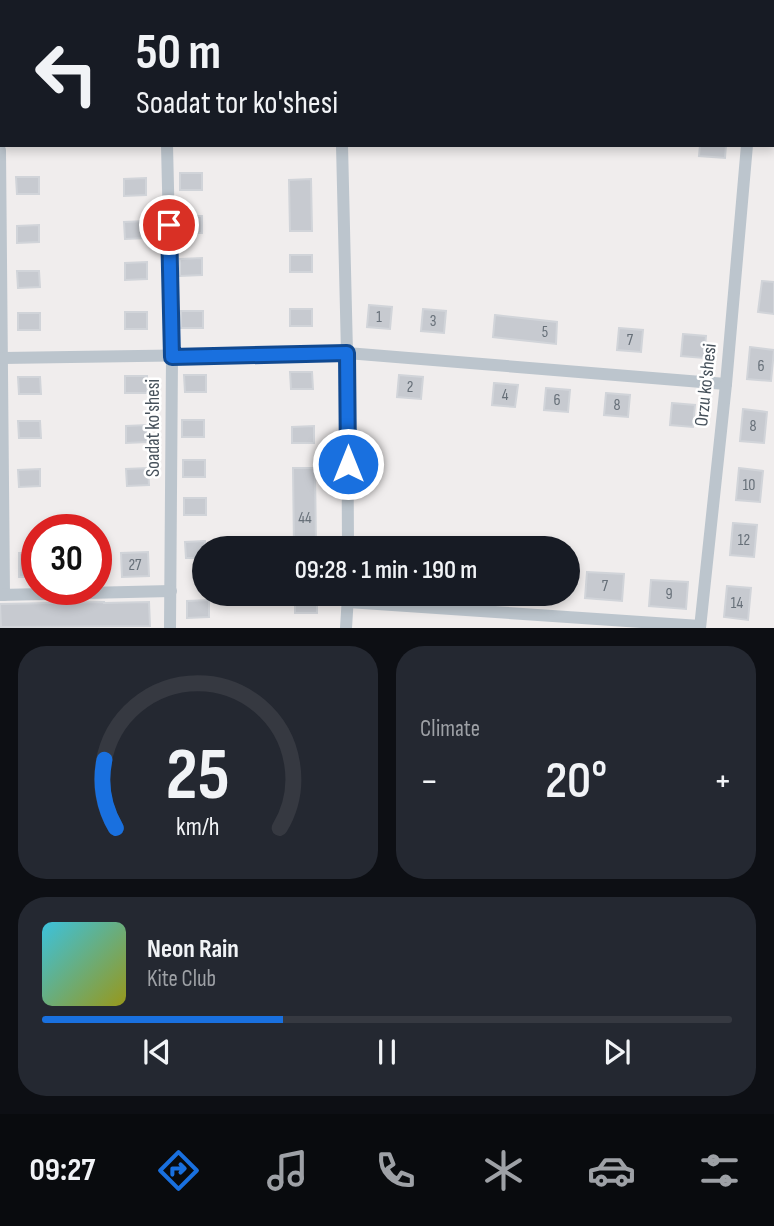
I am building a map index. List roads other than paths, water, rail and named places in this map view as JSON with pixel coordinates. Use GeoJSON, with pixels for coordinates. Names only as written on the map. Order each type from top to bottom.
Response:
{"type":"FeatureCollection","features":[{"type":"Feature","properties":{"kind":"street","name":"Soadat ko'shesi"},"geometry":{"type":"LineString","coordinates":[[167,147],[172,357],[170,628]]}},
{"type":"Feature","properties":{"kind":"street"},"geometry":{"type":"LineString","coordinates":[[342,147],[348,536]]}},
{"type":"Feature","properties":{"kind":"street","name":"Orzu ko'shesi"},"geometry":{"type":"LineString","coordinates":[[700,627],[726,384],[747,147]]}},
{"type":"Feature","properties":{"kind":"street"},"geometry":{"type":"LineString","coordinates":[[0,150],[2,595],[171,592]]}},
{"type":"Feature","properties":{"kind":"street"},"geometry":{"type":"LineString","coordinates":[[3,358],[347,353],[726,384]]}},
{"type":"Feature","properties":{"kind":"street"},"geometry":{"type":"LineString","coordinates":[[346,628],[347,606]]}},
{"type":"Feature","properties":{"kind":"street"},"geometry":{"type":"LineString","coordinates":[[454,606],[700,627]]}}]}
